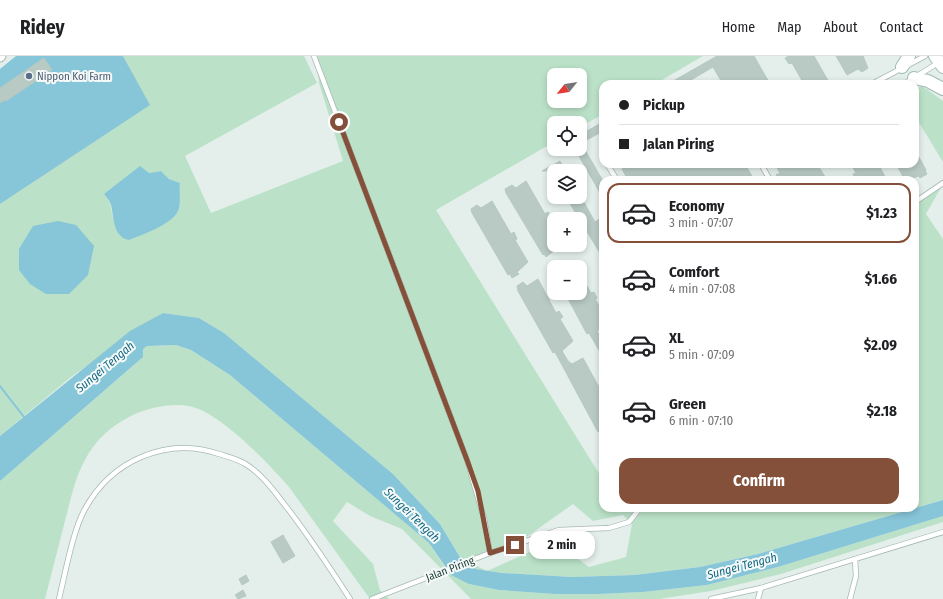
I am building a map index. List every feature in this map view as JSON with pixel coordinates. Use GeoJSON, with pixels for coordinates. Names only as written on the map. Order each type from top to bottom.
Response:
{"type":"FeatureCollection","features":[{"type":"Feature","properties":{"kind":"main road"},"geometry":{"type":"LineString","coordinates":[[902,67],[909,56]]}},
{"type":"Feature","properties":{"kind":"main road"},"geometry":{"type":"LineString","coordinates":[[919,81],[928,81],[943,89]]}},
{"type":"Feature","properties":{"kind":"lane"},"geometry":{"type":"LineString","coordinates":[[314,56],[467,460],[483,512],[490,553]]}},
{"type":"Feature","properties":{"kind":"lane"},"geometry":{"type":"LineString","coordinates":[[879,80],[925,56]]}},
{"type":"Feature","properties":{"kind":"lane"},"geometry":{"type":"LineString","coordinates":[[911,80],[940,61]]}},
{"type":"Feature","properties":{"kind":"lane"},"geometry":{"type":"LineString","coordinates":[[919,199],[943,184]]}},
{"type":"Feature","properties":{"kind":"lane"},"geometry":{"type":"LineString","coordinates":[[59,599],[80,518],[97,489],[107,478],[126,464],[148,453],[184,447],[214,452],[235,459],[246,465],[260,476],[319,551],[350,599]]}},
{"type":"Feature","properties":{"kind":"lane","name":"Jalan Piring"},"geometry":{"type":"LineString","coordinates":[[372,599],[490,553],[559,530],[609,528],[629,522],[637,512]]}},
{"type":"Feature","properties":{"kind":"lane"},"geometry":{"type":"LineString","coordinates":[[711,599],[761,588],[943,532]]}},
{"type":"Feature","properties":{"kind":"lane"},"geometry":{"type":"LineString","coordinates":[[850,599],[856,576],[855,559]]}},
{"type":"Feature","properties":{"kind":"lane"},"geometry":{"type":"LineString","coordinates":[[758,599],[761,588]]}},
{"type":"Feature","properties":{"kind":"green space"},"geometry":{"type":"Polygon","coordinates":[[[123,56],[304,56],[317,83],[185,156],[211,213],[343,161],[319,83],[317,56],[703,56],[662,80],[599,80],[599,116],[587,123],[587,116],[547,116],[547,146],[436,210],[599,474],[599,512],[902,512],[758,554],[700,567],[635,575],[572,577],[488,571],[554,541],[589,567],[626,557],[632,524],[623,515],[593,521],[573,504],[515,545],[469,562],[486,571],[476,569],[461,559],[440,524],[393,474],[224,333],[199,318],[163,313],[71,377],[0,436],[0,204],[149,105],[123,56]],[[161,171],[149,173],[104,194],[110,203],[113,219],[179,207],[180,183],[169,179],[161,171]]]}},
{"type":"Feature","properties":{"kind":"green space"},"geometry":{"type":"Polygon","coordinates":[[[922,86],[943,101],[943,162],[919,123],[919,88],[922,86]]]}},
{"type":"Feature","properties":{"kind":"green space"},"geometry":{"type":"Polygon","coordinates":[[[943,180],[943,184],[926,214],[943,239],[943,500],[919,507],[919,196],[943,180]]]}},
{"type":"Feature","properties":{"kind":"green space"},"geometry":{"type":"Polygon","coordinates":[[[176,345],[191,350],[230,375],[429,543],[444,566],[469,584],[499,590],[555,594],[643,592],[707,585],[778,567],[943,516],[943,522],[781,574],[711,591],[659,599],[471,599],[402,529],[370,516],[347,502],[333,521],[373,564],[380,590],[389,599],[370,599],[289,487],[256,452],[229,428],[215,418],[201,410],[189,406],[174,405],[146,410],[125,419],[111,428],[89,453],[74,488],[45,599],[0,599],[0,481],[142,358],[142,349],[147,346],[176,345]]]}},
{"type":"Feature","properties":{"kind":"water","name":"Nippon Koi Farm"},"geometry":{"type":"Polygon","coordinates":[[[16,56],[123,56],[150,105],[0,204],[0,69],[16,56]]]}},
{"type":"Feature","properties":{"kind":"water"},"geometry":{"type":"Polygon","coordinates":[[[140,166],[149,173],[161,171],[169,179],[180,183],[180,205],[176,214],[165,224],[129,240],[120,235],[117,231],[109,201],[104,194],[140,166]]]}},
{"type":"Feature","properties":{"kind":"water"},"geometry":{"type":"Polygon","coordinates":[[[58,221],[76,225],[94,246],[88,275],[69,294],[46,294],[30,284],[19,270],[19,249],[33,226],[58,221]]]}},
{"type":"Feature","properties":{"kind":"water","name":"Sungei Tengah"},"geometry":{"type":"Polygon","coordinates":[[[163,313],[199,318],[224,333],[393,474],[440,524],[461,559],[476,569],[502,573],[572,577],[635,575],[700,567],[758,554],[902,512],[919,512],[919,507],[943,500],[943,516],[778,567],[707,585],[643,592],[555,594],[499,590],[469,584],[451,575],[429,543],[230,375],[191,350],[176,345],[147,346],[143,349],[143,357],[0,481],[0,436],[130,331],[163,313]]]}},
{"type":"Feature","properties":{"kind":"building"},"geometry":{"type":"Polygon","coordinates":[[[717,56],[754,56],[768,80],[721,80],[713,67],[691,80],[675,80],[717,56]]]}},
{"type":"Feature","properties":{"kind":"building"},"geometry":{"type":"Polygon","coordinates":[[[789,56],[814,56],[828,80],[802,80],[792,63],[789,64],[785,58],[789,56]]]}},
{"type":"Feature","properties":{"kind":"building"},"geometry":{"type":"Polygon","coordinates":[[[836,56],[863,56],[868,68],[862,72],[858,69],[847,75],[836,56]]]}},
{"type":"Feature","properties":{"kind":"building"},"geometry":{"type":"Polygon","coordinates":[[[44,58],[52,70],[6,101],[5,100],[0,103],[0,88],[44,58]]]}},
{"type":"Feature","properties":{"kind":"building"},"geometry":{"type":"Polygon","coordinates":[[[599,124],[599,133],[587,140],[587,131],[599,124]]]}},
{"type":"Feature","properties":{"kind":"building"},"geometry":{"type":"Polygon","coordinates":[[[587,153],[600,176],[599,191],[587,170],[587,164],[584,164],[579,156],[587,156],[587,153]]]}},
{"type":"Feature","properties":{"kind":"building"},"geometry":{"type":"Polygon","coordinates":[[[919,157],[927,174],[920,178],[919,176],[903,176],[898,168],[919,168],[919,157]]]}},
{"type":"Feature","properties":{"kind":"building"},"geometry":{"type":"Polygon","coordinates":[[[560,161],[562,164],[555,164],[560,161]]]}},
{"type":"Feature","properties":{"kind":"building"},"geometry":{"type":"Polygon","coordinates":[[[747,168],[752,176],[626,176],[622,169],[747,168]]]}},
{"type":"Feature","properties":{"kind":"building"},"geometry":{"type":"Polygon","coordinates":[[[777,168],[820,168],[824,176],[777,176],[780,173],[777,168]]]}},
{"type":"Feature","properties":{"kind":"building"},"geometry":{"type":"Polygon","coordinates":[[[853,168],[880,168],[885,176],[854,176],[853,174],[856,173],[853,168]]]}},
{"type":"Feature","properties":{"kind":"building"},"geometry":{"type":"Polygon","coordinates":[[[526,181],[545,214],[547,213],[547,252],[552,252],[546,257],[544,254],[543,255],[506,193],[505,189],[512,185],[516,188],[526,181]]]}},
{"type":"Feature","properties":{"kind":"building"},"geometry":{"type":"Polygon","coordinates":[[[492,201],[511,234],[514,232],[517,239],[515,240],[528,262],[517,272],[519,274],[512,278],[510,274],[508,275],[472,213],[471,209],[477,205],[481,208],[492,201]]]}},
{"type":"Feature","properties":{"kind":"building"},"geometry":{"type":"Polygon","coordinates":[[[570,204],[585,204],[595,222],[599,220],[599,251],[587,232],[587,212],[575,212],[570,204]]]}},
{"type":"Feature","properties":{"kind":"building"},"geometry":{"type":"Polygon","coordinates":[[[538,279],[547,296],[547,300],[549,300],[556,313],[559,311],[563,317],[560,319],[573,341],[562,351],[568,361],[572,364],[583,358],[599,387],[598,432],[555,352],[553,353],[518,291],[517,286],[523,282],[527,286],[538,279]]]}},
{"type":"Feature","properties":{"kind":"building"},"geometry":{"type":"Polygon","coordinates":[[[587,286],[591,293],[594,292],[597,298],[595,299],[599,306],[599,329],[597,331],[599,335],[599,350],[589,333],[587,334],[569,300],[587,300],[587,286]]]}},
{"type":"Feature","properties":{"kind":"building"},"geometry":{"type":"Polygon","coordinates":[[[283,535],[295,556],[283,563],[271,542],[283,535]]]}},
{"type":"Feature","properties":{"kind":"building"},"geometry":{"type":"Polygon","coordinates":[[[246,575],[249,581],[242,585],[239,579],[246,575]]]}},
{"type":"Feature","properties":{"kind":"building"},"geometry":{"type":"Polygon","coordinates":[[[243,590],[246,596],[238,599],[235,595],[243,590]]]}},
{"type":"Feature","properties":{"kind":"waterway"},"geometry":{"type":"LineString","coordinates":[[0,386],[24,417]]}},
{"type":"Feature","properties":{"kind":"place","name":"Nippon Koi Farm"},"geometry":{"type":"Point","coordinates":[29,76]}},
{"type":"Feature","properties":{"kind":"route"},"geometry":{"type":"LineString","coordinates":[[339,122],[478,491],[490,553],[515,545]]}}]}
